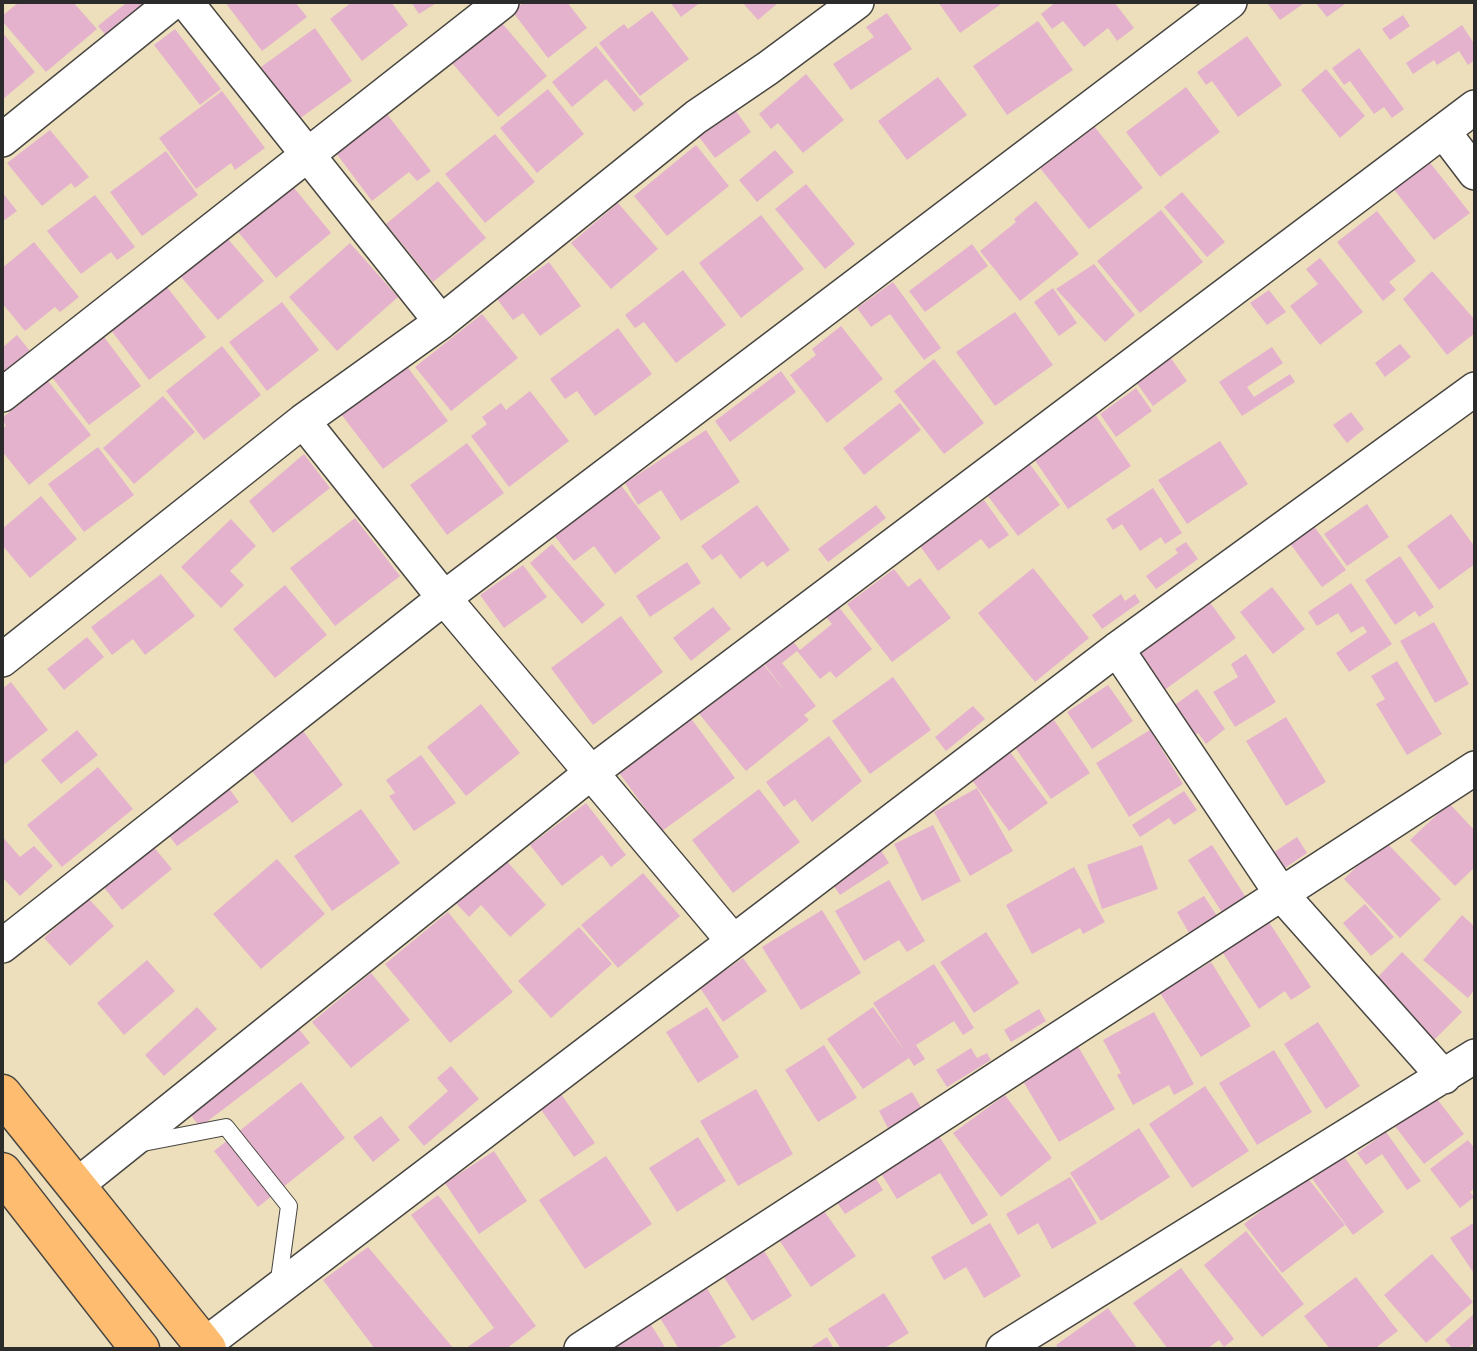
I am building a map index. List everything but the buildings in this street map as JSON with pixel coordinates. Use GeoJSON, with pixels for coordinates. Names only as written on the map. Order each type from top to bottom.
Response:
{"type":"FeatureCollection","features":[{"type":"Feature","properties":{"kind":"highway"},"geometry":{"type":"LineString","coordinates":[[2,1094],[206,1347]]}},
{"type":"Feature","properties":{"kind":"highway"},"geometry":{"type":"LineString","coordinates":[[2,1172],[141,1349]]}},
{"type":"Feature","properties":{"kind":"street"},"geometry":{"type":"LineString","coordinates":[[2,140],[173,2]]}},
{"type":"Feature","properties":{"kind":"street"},"geometry":{"type":"LineString","coordinates":[[187,2],[441,322]]}},
{"type":"Feature","properties":{"kind":"street"},"geometry":{"type":"LineString","coordinates":[[2,395],[502,2]]}},
{"type":"Feature","properties":{"kind":"street"},"geometry":{"type":"LineString","coordinates":[[2,660],[303,421],[441,322],[696,117],[857,2]]}},
{"type":"Feature","properties":{"kind":"street"},"geometry":{"type":"LineString","coordinates":[[2,946],[444,598],[1230,2]]}},
{"type":"Feature","properties":{"kind":"street"},"geometry":{"type":"LineString","coordinates":[[77,1185],[592,772],[1475,107]]}},
{"type":"Feature","properties":{"kind":"street"},"geometry":{"type":"LineString","coordinates":[[1443,131],[1475,173]]}},
{"type":"Feature","properties":{"kind":"street"},"geometry":{"type":"LineString","coordinates":[[206,1347],[277,1289],[1117,649],[1475,389]]}},
{"type":"Feature","properties":{"kind":"street"},"geometry":{"type":"LineString","coordinates":[[303,421],[444,598],[733,941]]}},
{"type":"Feature","properties":{"kind":"street"},"geometry":{"type":"LineString","coordinates":[[1117,649],[1282,895],[1444,1077]]}},
{"type":"Feature","properties":{"kind":"street"},"geometry":{"type":"LineString","coordinates":[[581,1349],[1475,768]]}},
{"type":"Feature","properties":{"kind":"street"},"geometry":{"type":"LineString","coordinates":[[1003,1349],[1475,1056]]}},
{"type":"Feature","properties":{"kind":"lane"},"geometry":{"type":"LineString","coordinates":[[124,1147],[226,1128],[289,1206],[277,1289]]}}]}
